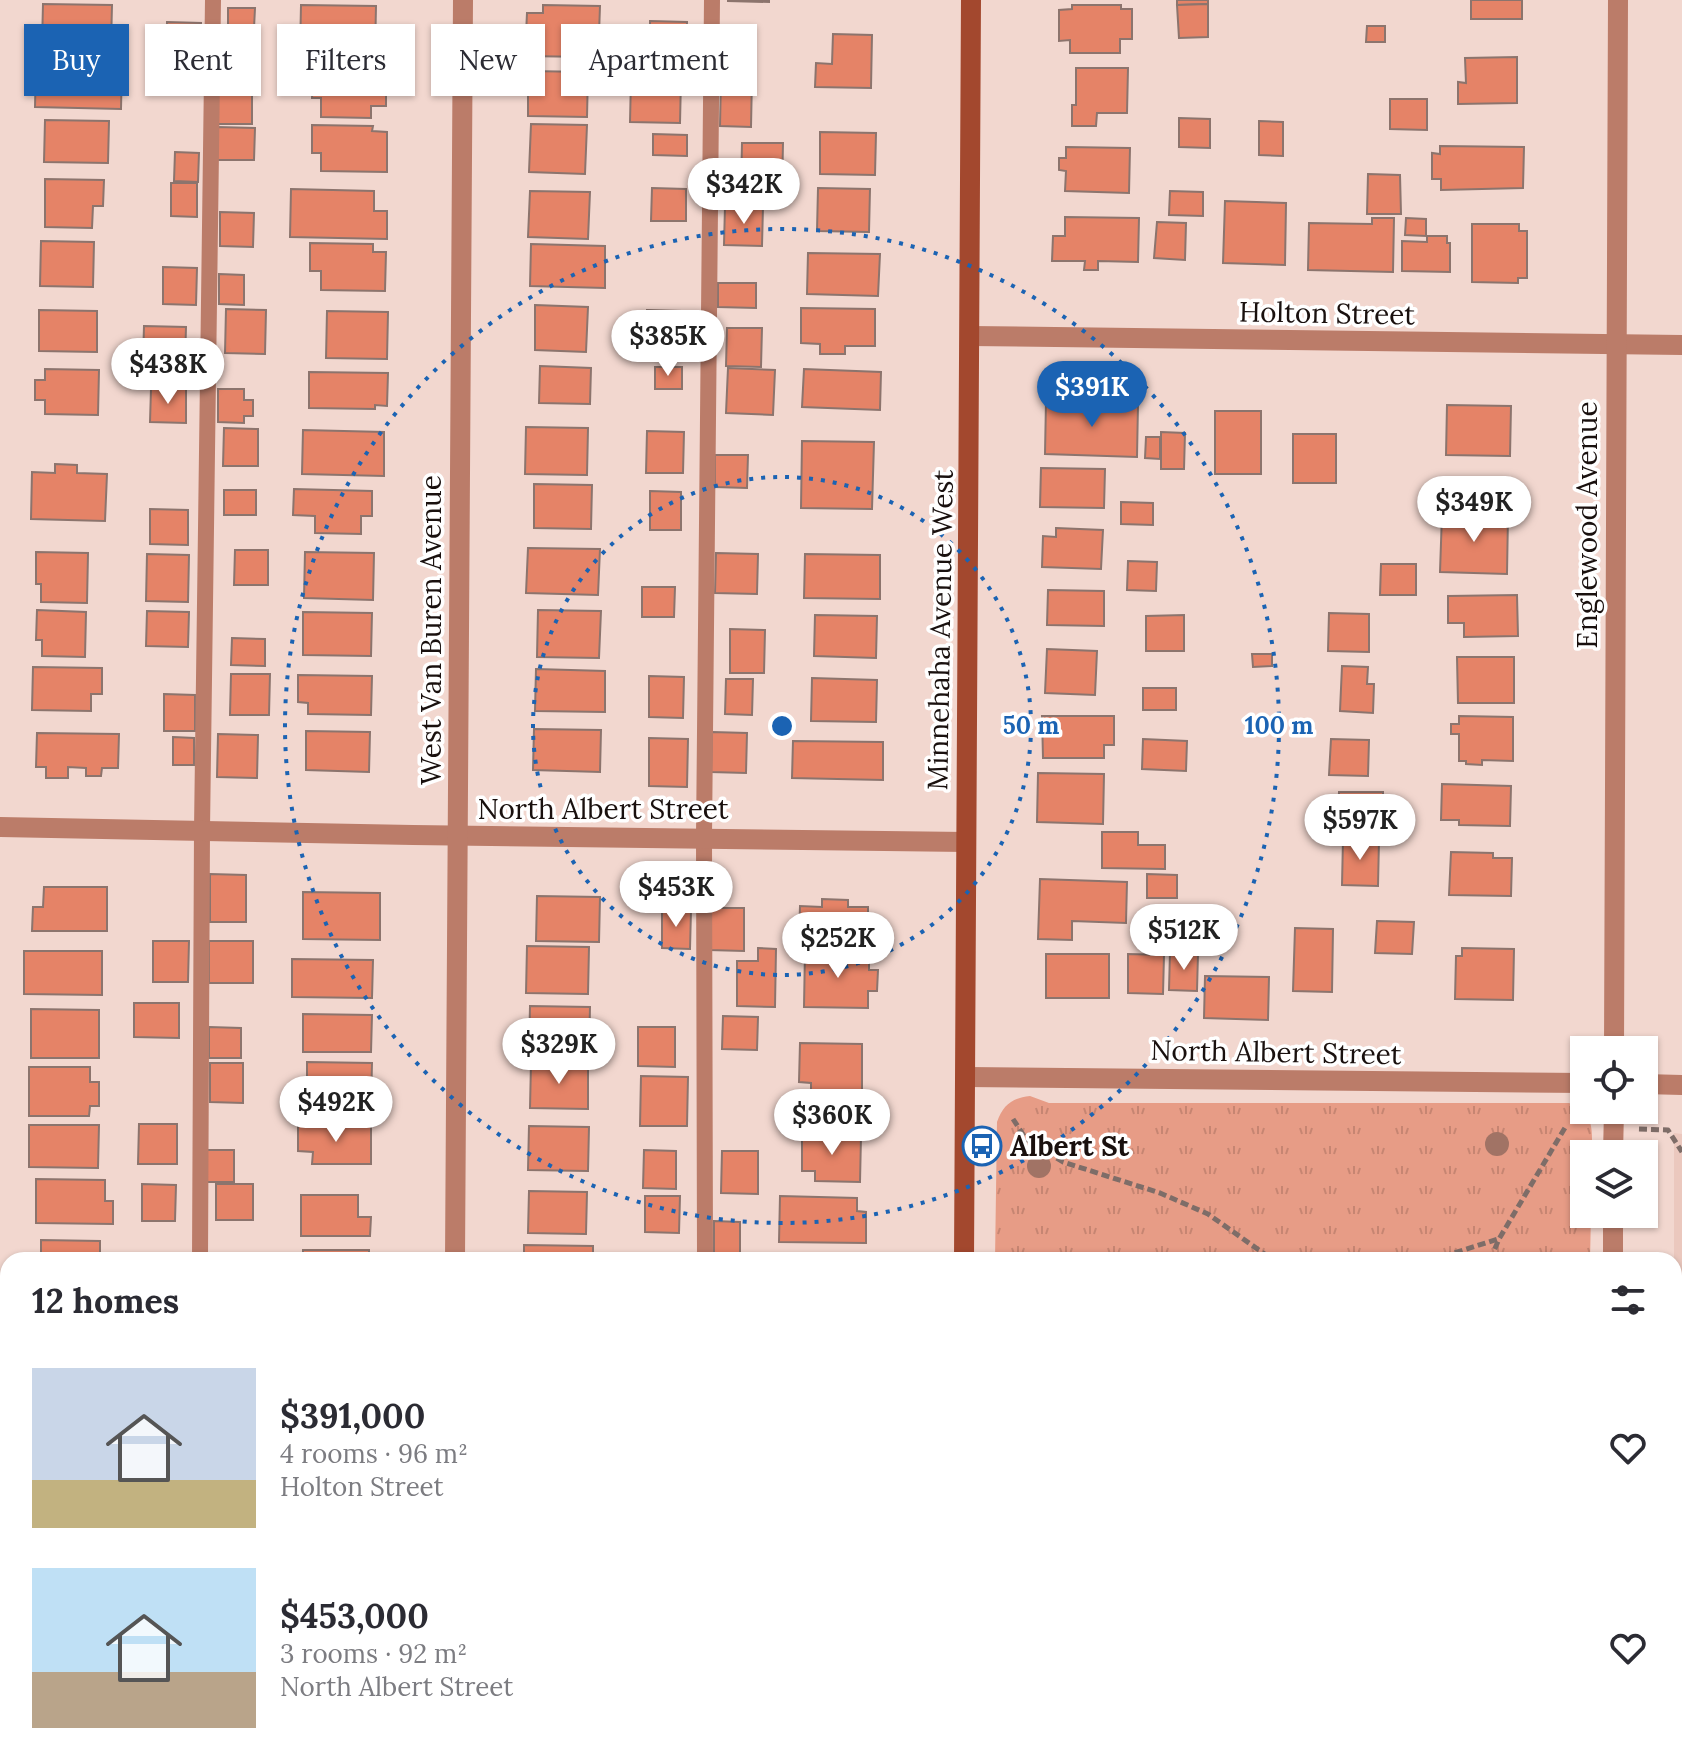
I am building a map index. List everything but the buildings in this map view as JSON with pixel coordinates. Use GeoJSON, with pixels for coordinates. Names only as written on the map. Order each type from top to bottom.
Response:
{"type":"FeatureCollection","features":[{"type":"Feature","properties":{"kind":"street","name":"West Van Buren Avenue"},"geometry":{"type":"LineString","coordinates":[[455,1252],[463,0]]}},
{"type":"Feature","properties":{"kind":"street","name":"Minnehaha Avenue West"},"geometry":{"type":"LineString","coordinates":[[964,1252],[971,0]]}},
{"type":"Feature","properties":{"kind":"street","name":"Englewood Avenue"},"geometry":{"type":"LineString","coordinates":[[1614,1036],[1618,0]]}},
{"type":"Feature","properties":{"kind":"street","name":"Holton Street"},"geometry":{"type":"LineString","coordinates":[[970,336],[1682,345]]}},
{"type":"Feature","properties":{"kind":"street","name":"North Albert Street"},"geometry":{"type":"LineString","coordinates":[[0,827],[966,842]]}},
{"type":"Feature","properties":{"kind":"street","name":"North Albert Street"},"geometry":{"type":"LineString","coordinates":[[967,1077],[1570,1083]]}},
{"type":"Feature","properties":{"kind":"street"},"geometry":{"type":"LineString","coordinates":[[1658,1084],[1682,1085]]}},
{"type":"Feature","properties":{"kind":"street"},"geometry":{"type":"LineString","coordinates":[[1613,1228],[1613,1252]]}},
{"type":"Feature","properties":{"kind":"lane"},"geometry":{"type":"LineString","coordinates":[[200,1252],[202,830],[213,0]]}},
{"type":"Feature","properties":{"kind":"lane"},"geometry":{"type":"LineString","coordinates":[[705,1252],[704,837],[712,0]]}},
{"type":"Feature","properties":{"kind":"path"},"geometry":{"type":"LineString","coordinates":[[1013,1119],[1026,1139],[1063,1162],[1160,1193],[1208,1214],[1262,1252]]}},
{"type":"Feature","properties":{"kind":"path"},"geometry":{"type":"LineString","coordinates":[[1493,1252],[1566,1126]]}},
{"type":"Feature","properties":{"kind":"path"},"geometry":{"type":"LineString","coordinates":[[1634,1129],[1668,1130],[1682,1152]]}},
{"type":"Feature","properties":{"kind":"path"},"geometry":{"type":"LineString","coordinates":[[1458,1252],[1499,1239]]}},
{"type":"Feature","properties":{"kind":"shaded area"},"geometry":{"type":"Polygon","coordinates":[[[1674,1133],[1682,1134],[1682,1252],[1674,1252],[1674,1133]]]}},
{"type":"Feature","properties":{"kind":"green space"},"geometry":{"type":"Polygon","coordinates":[[[1030,1096],[1049,1103],[1569,1103],[1570,1124],[1591,1124],[1592,1129],[1592,1140],[1570,1140],[1570,1228],[1591,1228],[1590,1252],[995,1252],[997,1122],[1009,1103],[1030,1096]]]}},
{"type":"Feature","properties":{"kind":"place","name":"Albert St"},"geometry":{"type":"Point","coordinates":[982,1146]}}]}
